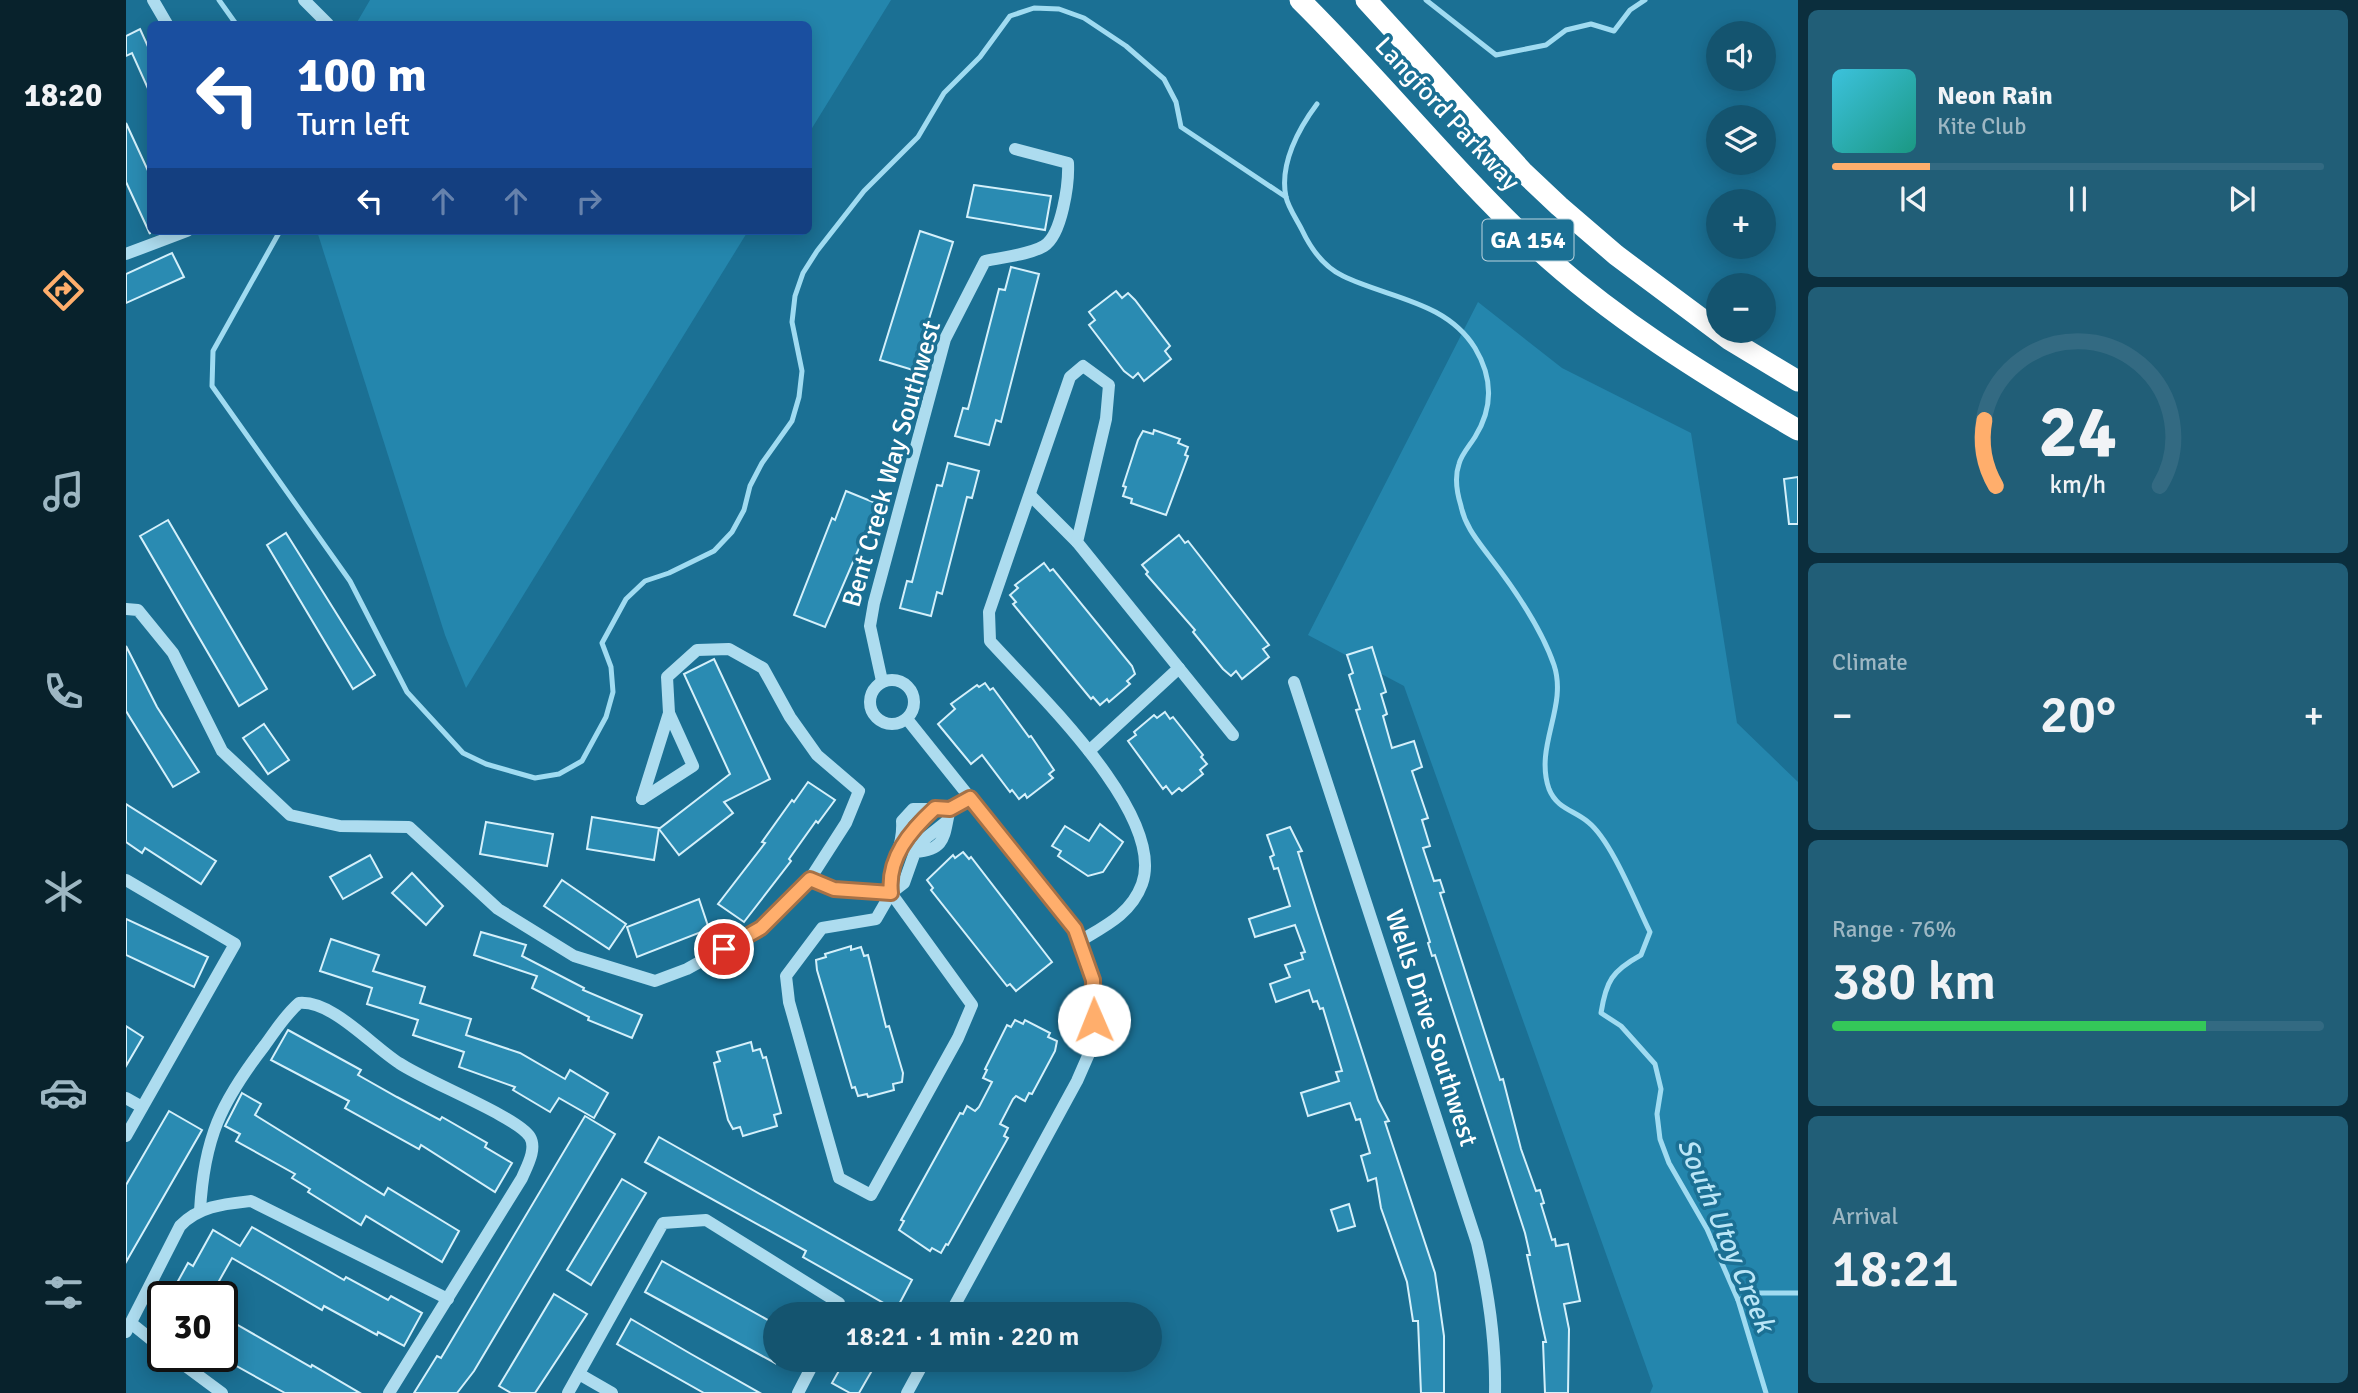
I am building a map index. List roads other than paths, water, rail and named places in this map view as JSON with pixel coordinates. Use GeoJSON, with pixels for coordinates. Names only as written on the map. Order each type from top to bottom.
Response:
{"type":"FeatureCollection","features":[{"type":"Feature","properties":{"kind":"highway","name":"Langford Parkway"},"geometry":{"type":"LineString","coordinates":[[1300,0],[1531,243],[1632,325],[1704,375],[1798,430]]}},
{"type":"Feature","properties":{"kind":"highway","name":"Langford Parkway"},"geometry":{"type":"LineString","coordinates":[[1366,0],[1524,173],[1559,206],[1616,255],[1730,340],[1798,382]]}},
{"type":"Feature","properties":{"kind":"street"},"geometry":{"type":"LineString","coordinates":[[153,0],[165,21]]}},
{"type":"Feature","properties":{"kind":"street"},"geometry":{"type":"LineString","coordinates":[[304,0],[325,21]]}},
{"type":"Feature","properties":{"kind":"street","name":"Bent Creek Way Southwest"},"geometry":{"type":"LineString","coordinates":[[882,681],[870,626],[874,603],[945,339],[985,261],[1044,246],[1054,235],[1062,213],[1069,177],[1068,163],[1015,149]]}},
{"type":"Feature","properties":{"kind":"street"},"geometry":{"type":"LineString","coordinates":[[126,254],[176,235]]}},
{"type":"Feature","properties":{"kind":"street"},"geometry":{"type":"LineString","coordinates":[[1077,542],[1106,419],[1110,385],[1083,366],[1070,377],[989,612],[990,641],[1110,776],[1141,844],[1145,866],[1142,884],[1122,916],[1080,941]]}},
{"type":"Feature","properties":{"kind":"street"},"geometry":{"type":"LineString","coordinates":[[1030,495],[1077,542],[1233,735]]}},
{"type":"Feature","properties":{"kind":"street"},"geometry":{"type":"LineString","coordinates":[[126,609],[138,610],[173,653],[222,751],[290,815],[340,826],[410,827],[498,909],[574,956],[655,981],[688,969],[761,928],[810,879],[846,823],[859,790],[817,755],[790,717],[763,668],[729,649],[697,650],[667,677],[669,713],[693,766],[642,799],[651,761],[669,713]]}},
{"type":"Feature","properties":{"kind":"street"},"geometry":{"type":"LineString","coordinates":[[1089,751],[1179,668]]}},
{"type":"Feature","properties":{"kind":"street"},"geometry":{"type":"LineString","coordinates":[[898,680],[908,685],[914,695],[915,706],[907,719],[887,724],[874,715],[870,697],[882,681],[898,680]]}},
{"type":"Feature","properties":{"kind":"street","name":"Wells Drive Southwest"},"geometry":{"type":"LineString","coordinates":[[1294,682],[1477,1243],[1491,1300],[1496,1349],[1495,1393]]}},
{"type":"Feature","properties":{"kind":"street"},"geometry":{"type":"LineString","coordinates":[[907,719],[1075,929],[1093,980],[1095,1040],[1077,1081],[957,1302]]}},
{"type":"Feature","properties":{"kind":"street"},"geometry":{"type":"LineString","coordinates":[[948,816],[935,808],[903,843],[889,877],[891,893],[972,1004],[958,1038],[871,1195],[839,1178],[789,1002],[786,976],[822,928],[876,919],[891,893],[904,883],[915,852],[948,816],[970,798]]}},
{"type":"Feature","properties":{"kind":"street"},"geometry":{"type":"LineString","coordinates":[[903,843],[915,852]]}},
{"type":"Feature","properties":{"kind":"street"},"geometry":{"type":"LineString","coordinates":[[810,879],[834,889],[891,893]]}},
{"type":"Feature","properties":{"kind":"street"},"geometry":{"type":"LineString","coordinates":[[126,880],[235,943],[126,1136]]}},
{"type":"Feature","properties":{"kind":"street"},"geometry":{"type":"LineString","coordinates":[[200,1211],[202,1169],[211,1134],[233,1086],[299,1003],[322,1007],[399,1063],[447,1091],[520,1126],[531,1139],[532,1153],[522,1178],[389,1393]]}},
{"type":"Feature","properties":{"kind":"street"},"geometry":{"type":"LineString","coordinates":[[126,1098],[142,1107]]}},
{"type":"Feature","properties":{"kind":"street"},"geometry":{"type":"LineString","coordinates":[[147,1339],[129,1328],[180,1226],[191,1214],[222,1204],[251,1201],[448,1299]]}},
{"type":"Feature","properties":{"kind":"street"},"geometry":{"type":"LineString","coordinates":[[568,1393],[663,1223],[706,1220],[837,1302]]}},
{"type":"Feature","properties":{"kind":"street"},"geometry":{"type":"LineString","coordinates":[[194,1372],[222,1393]]}},
{"type":"Feature","properties":{"kind":"street"},"geometry":{"type":"LineString","coordinates":[[798,1393],[809,1372]]}},
{"type":"Feature","properties":{"kind":"street"},"geometry":{"type":"LineString","coordinates":[[907,1393],[919,1372]]}},
{"type":"Feature","properties":{"kind":"street"},"geometry":{"type":"LineString","coordinates":[[579,1374],[612,1393]]}},
{"type":"Feature","properties":{"kind":"waterway"},"geometry":{"type":"LineString","coordinates":[[219,0],[234,21]]}},
{"type":"Feature","properties":{"kind":"waterway"},"geometry":{"type":"LineString","coordinates":[[1426,0],[1496,55],[1546,45],[1566,30],[1591,24],[1614,31],[1630,10],[1645,0]]}},
{"type":"Feature","properties":{"kind":"waterway"},"geometry":{"type":"LineString","coordinates":[[278,235],[213,351],[212,386],[350,581],[407,692],[463,753],[486,764],[535,778],[559,774],[582,761],[606,717],[613,692],[611,667],[602,643],[626,599],[645,581],[669,573],[714,551],[732,532],[744,510],[750,486],[762,463],[792,421],[799,397],[802,371],[792,322],[795,296],[803,273],[864,191],[918,137],[944,93],[980,57],[1010,16],[1034,8],[1059,9],[1084,18],[1126,46],[1164,79],[1176,102],[1181,127],[1286,197]]}},
{"type":"Feature","properties":{"kind":"waterway","name":"South Utoy Creek"},"geometry":{"type":"LineString","coordinates":[[1317,104],[1292,147],[1285,172],[1286,197],[1310,244],[1324,262],[1343,276],[1432,310],[1448,320],[1463,332],[1475,348],[1485,370],[1489,393],[1485,415],[1457,469],[1457,491],[1463,513],[1468,526],[1526,608],[1554,665],[1557,696],[1545,757],[1545,773],[1552,796],[1588,822],[1606,843],[1650,932],[1641,955],[1623,966],[1612,978],[1605,993],[1601,1013],[1621,1026],[1655,1064],[1661,1089],[1657,1114],[1660,1139],[1669,1163],[1707,1229],[1738,1300],[1766,1393]]}},
{"type":"Feature","properties":{"kind":"waterway"},"geometry":{"type":"LineString","coordinates":[[1738,1300],[1760,1293],[1798,1293]]}}]}
